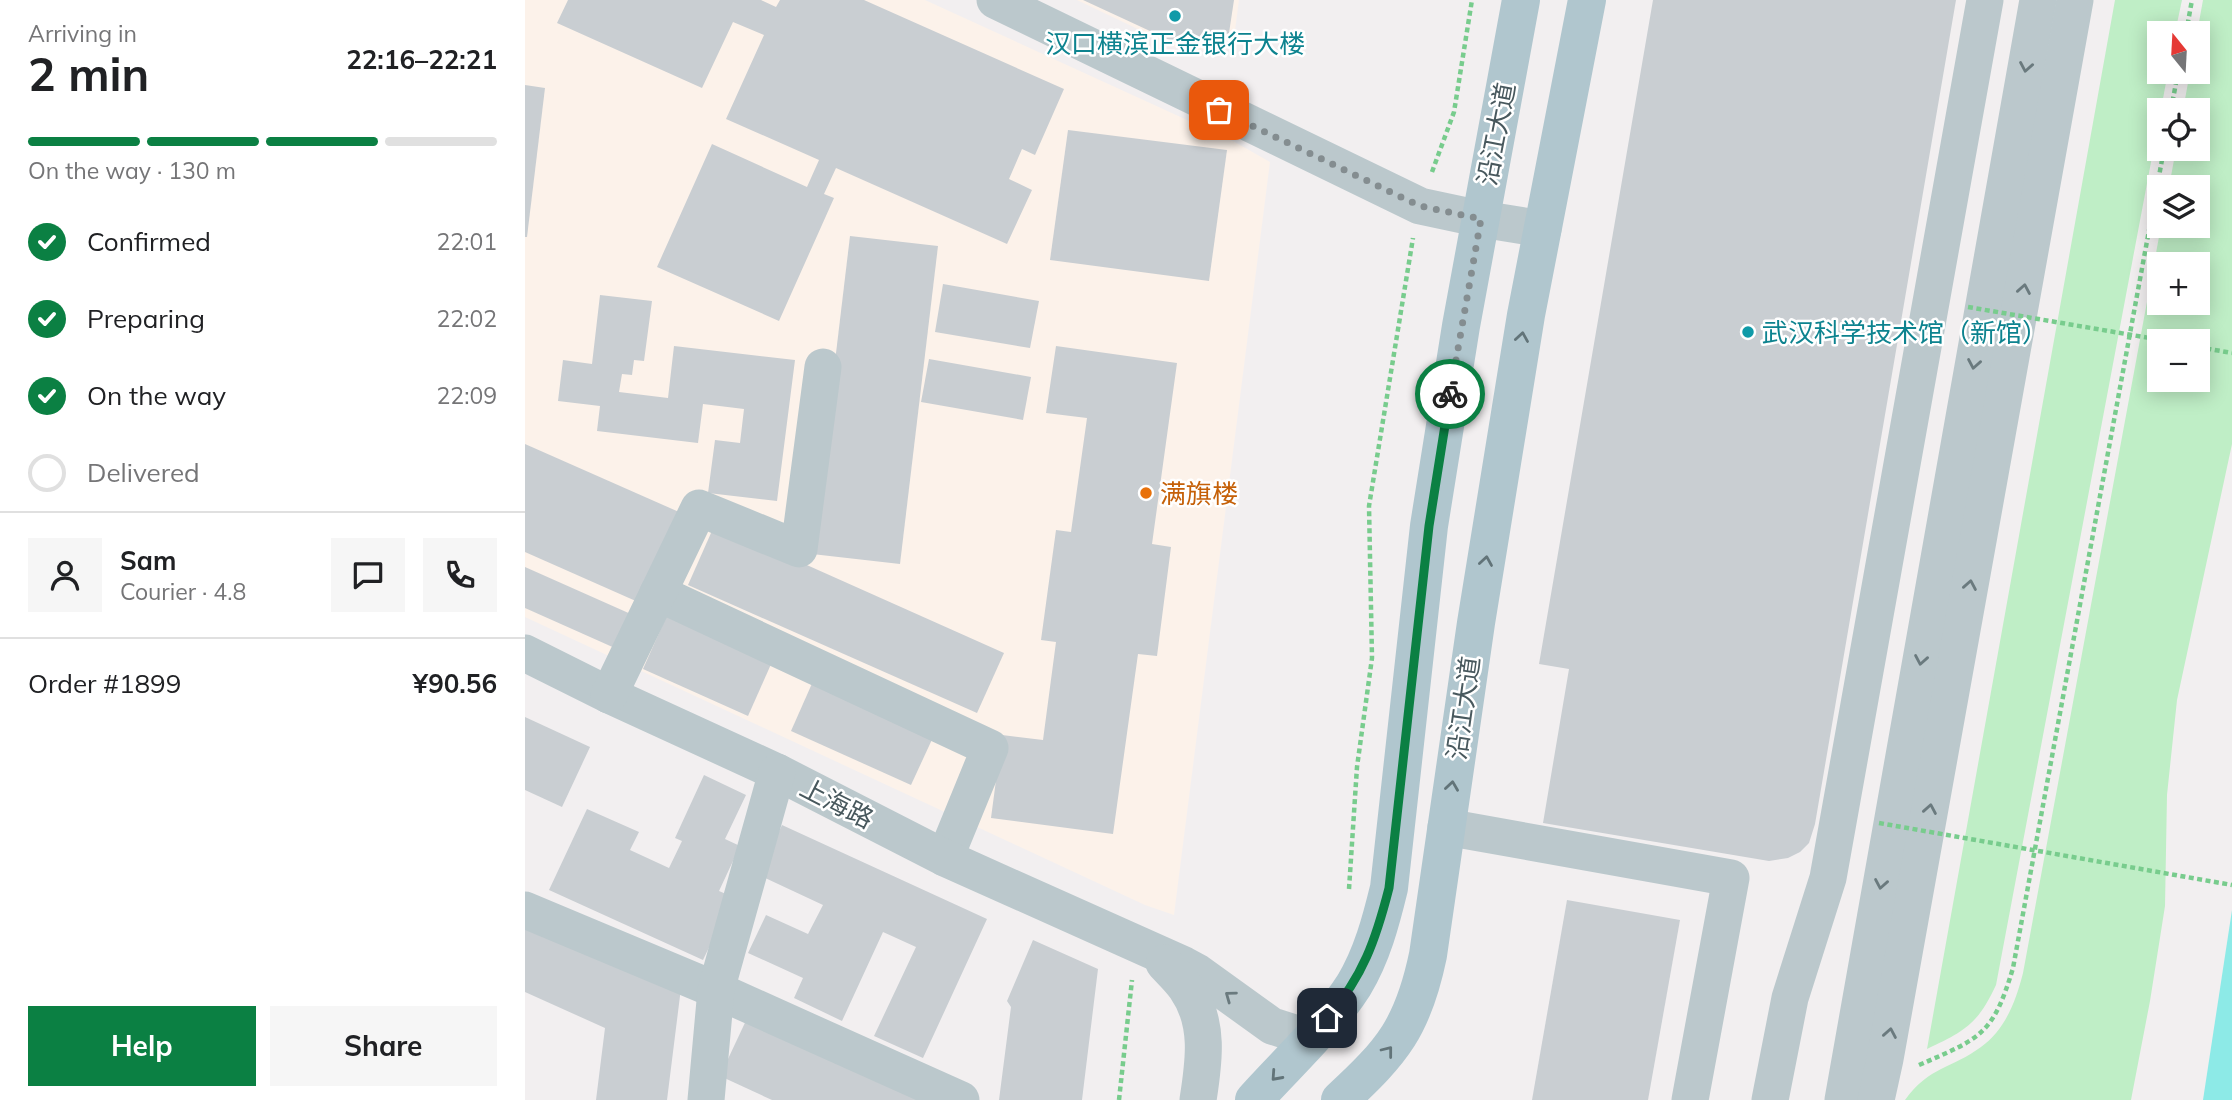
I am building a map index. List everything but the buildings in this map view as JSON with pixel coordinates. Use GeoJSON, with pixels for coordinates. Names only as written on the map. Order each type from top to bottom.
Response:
{"type":"FeatureCollection","features":[{"type":"Feature","properties":{"kind":"main road","name":"沿江大道"},"geometry":{"type":"LineString","coordinates":[[1254,1100],[1342,1001],[1363,967],[1380,926],[1389,888],[1429,526],[1521,0]]}},
{"type":"Feature","properties":{"kind":"main road","name":"沿江大道"},"geometry":{"type":"LineString","coordinates":[[1340,1100],[1368,1074],[1397,1040],[1408,1023],[1420,992],[1428,955],[1476,623],[1524,328],[1587,0]]}},
{"type":"Feature","properties":{"kind":"street"},"geometry":{"type":"LineString","coordinates":[[995,0],[1420,206],[1543,229]]}},
{"type":"Feature","properties":{"kind":"street"},"geometry":{"type":"LineString","coordinates":[[1770,1100],[1790,998],[1828,877],[1985,0]]}},
{"type":"Feature","properties":{"kind":"street"},"geometry":{"type":"LineString","coordinates":[[1843,1100],[2038,0]]}},
{"type":"Feature","properties":{"kind":"street"},"geometry":{"type":"LineString","coordinates":[[1878,1091],[2075,0]]}},
{"type":"Feature","properties":{"kind":"street"},"geometry":{"type":"LineString","coordinates":[[609,695],[699,508],[799,549],[824,367]]}},
{"type":"Feature","properties":{"kind":"street"},"geometry":{"type":"LineString","coordinates":[[658,593],[990,748],[945,858]]}},
{"type":"Feature","properties":{"kind":"street","name":"上海路"},"geometry":{"type":"LineString","coordinates":[[525,653],[609,695],[777,772],[945,858],[1197,972],[1272,1026],[1312,1036]]}},
{"type":"Feature","properties":{"kind":"street"},"geometry":{"type":"LineString","coordinates":[[706,1100],[716,990],[777,772]]}},
{"type":"Feature","properties":{"kind":"street"},"geometry":{"type":"LineString","coordinates":[[1446,827],[1731,878],[1690,1100]]}},
{"type":"Feature","properties":{"kind":"street"},"geometry":{"type":"LineString","coordinates":[[525,910],[716,990],[961,1100]]}},
{"type":"Feature","properties":{"kind":"street","name":"上海路"},"geometry":{"type":"LineString","coordinates":[[1145,947],[1186,987],[1200,1019],[1204,1051],[1198,1100]]}},
{"type":"Feature","properties":{"kind":"path"},"geometry":{"type":"LineString","coordinates":[[1349,891],[1357,767],[1372,658],[1369,506],[1413,236],[1420,206],[1454,112],[1472,0]]}},
{"type":"Feature","properties":{"kind":"path"},"geometry":{"type":"LineString","coordinates":[[2188,21],[2192,0]]}},
{"type":"Feature","properties":{"kind":"path"},"geometry":{"type":"LineString","coordinates":[[1878,1091],[1978,1037],[1997,1013],[2007,989],[2162,161]]}},
{"type":"Feature","properties":{"kind":"path"},"geometry":{"type":"LineString","coordinates":[[1968,307],[2147,338]]}},
{"type":"Feature","properties":{"kind":"path"},"geometry":{"type":"LineString","coordinates":[[2210,349],[2232,353]]}},
{"type":"Feature","properties":{"kind":"path"},"geometry":{"type":"LineString","coordinates":[[1879,823],[2232,884]]}},
{"type":"Feature","properties":{"kind":"path"},"geometry":{"type":"LineString","coordinates":[[1119,1100],[1133,970],[1145,947]]}},
{"type":"Feature","properties":{"kind":"shaded area"},"geometry":{"type":"Polygon","coordinates":[[[525,0],[925,0],[1233,141],[1270,162],[1174,915],[1145,905],[525,617],[525,0]]]}},
{"type":"Feature","properties":{"kind":"shaded area","name":"汉口横滨正金银行大楼"},"geometry":{"type":"Polygon","coordinates":[[[1077,0],[1239,0],[1234,38],[1190,54],[1077,0]]]}},
{"type":"Feature","properties":{"kind":"green space"},"geometry":{"type":"Polygon","coordinates":[[[2115,0],[2182,0],[2178,21],[2147,21],[2147,84],[2166,84],[2163,98],[2147,98],[2147,161],[2151,161],[1996,985],[1983,1009],[1969,1025],[1927,1049],[2115,0]]]}},
{"type":"Feature","properties":{"kind":"green space"},"geometry":{"type":"Polygon","coordinates":[[[2203,0],[2232,0],[2232,444],[2177,700],[2167,795],[2165,906],[2131,1100],[1905,1100],[1923,1080],[1970,1054],[1989,1040],[2003,1023],[2013,1004],[2023,973],[2147,302],[2147,315],[2210,315],[2210,252],[2156,252],[2159,238],[2210,238],[2210,175],[2171,175],[2174,161],[2210,161],[2210,98],[2185,98],[2188,84],[2210,84],[2210,21],[2199,21],[2203,0]]]}},
{"type":"Feature","properties":{"kind":"water"},"geometry":{"type":"Polygon","coordinates":[[[2232,910],[2232,1100],[2203,1100],[2232,910]]]}},
{"type":"Feature","properties":{"kind":"way so far"},"geometry":{"type":"LineString","coordinates":[[1219,110],[1393,195],[1420,206],[1481,219],[1450,394]]}},
{"type":"Feature","properties":{"kind":"place","name":"汉口横滨正金银行大楼"},"geometry":{"type":"Point","coordinates":[1175,16]}},
{"type":"Feature","properties":{"kind":"place","name":"武汉科学技术馆（新馆）"},"geometry":{"type":"Point","coordinates":[1748,332]}},
{"type":"Feature","properties":{"kind":"place","name":"满旗楼"},"geometry":{"type":"Point","coordinates":[1146,493]}},
{"type":"Feature","properties":{"kind":"route"},"geometry":{"type":"LineString","coordinates":[[1327,1018],[1354,985],[1368,958],[1380,926],[1389,888],[1429,526],[1450,394]]}}]}
